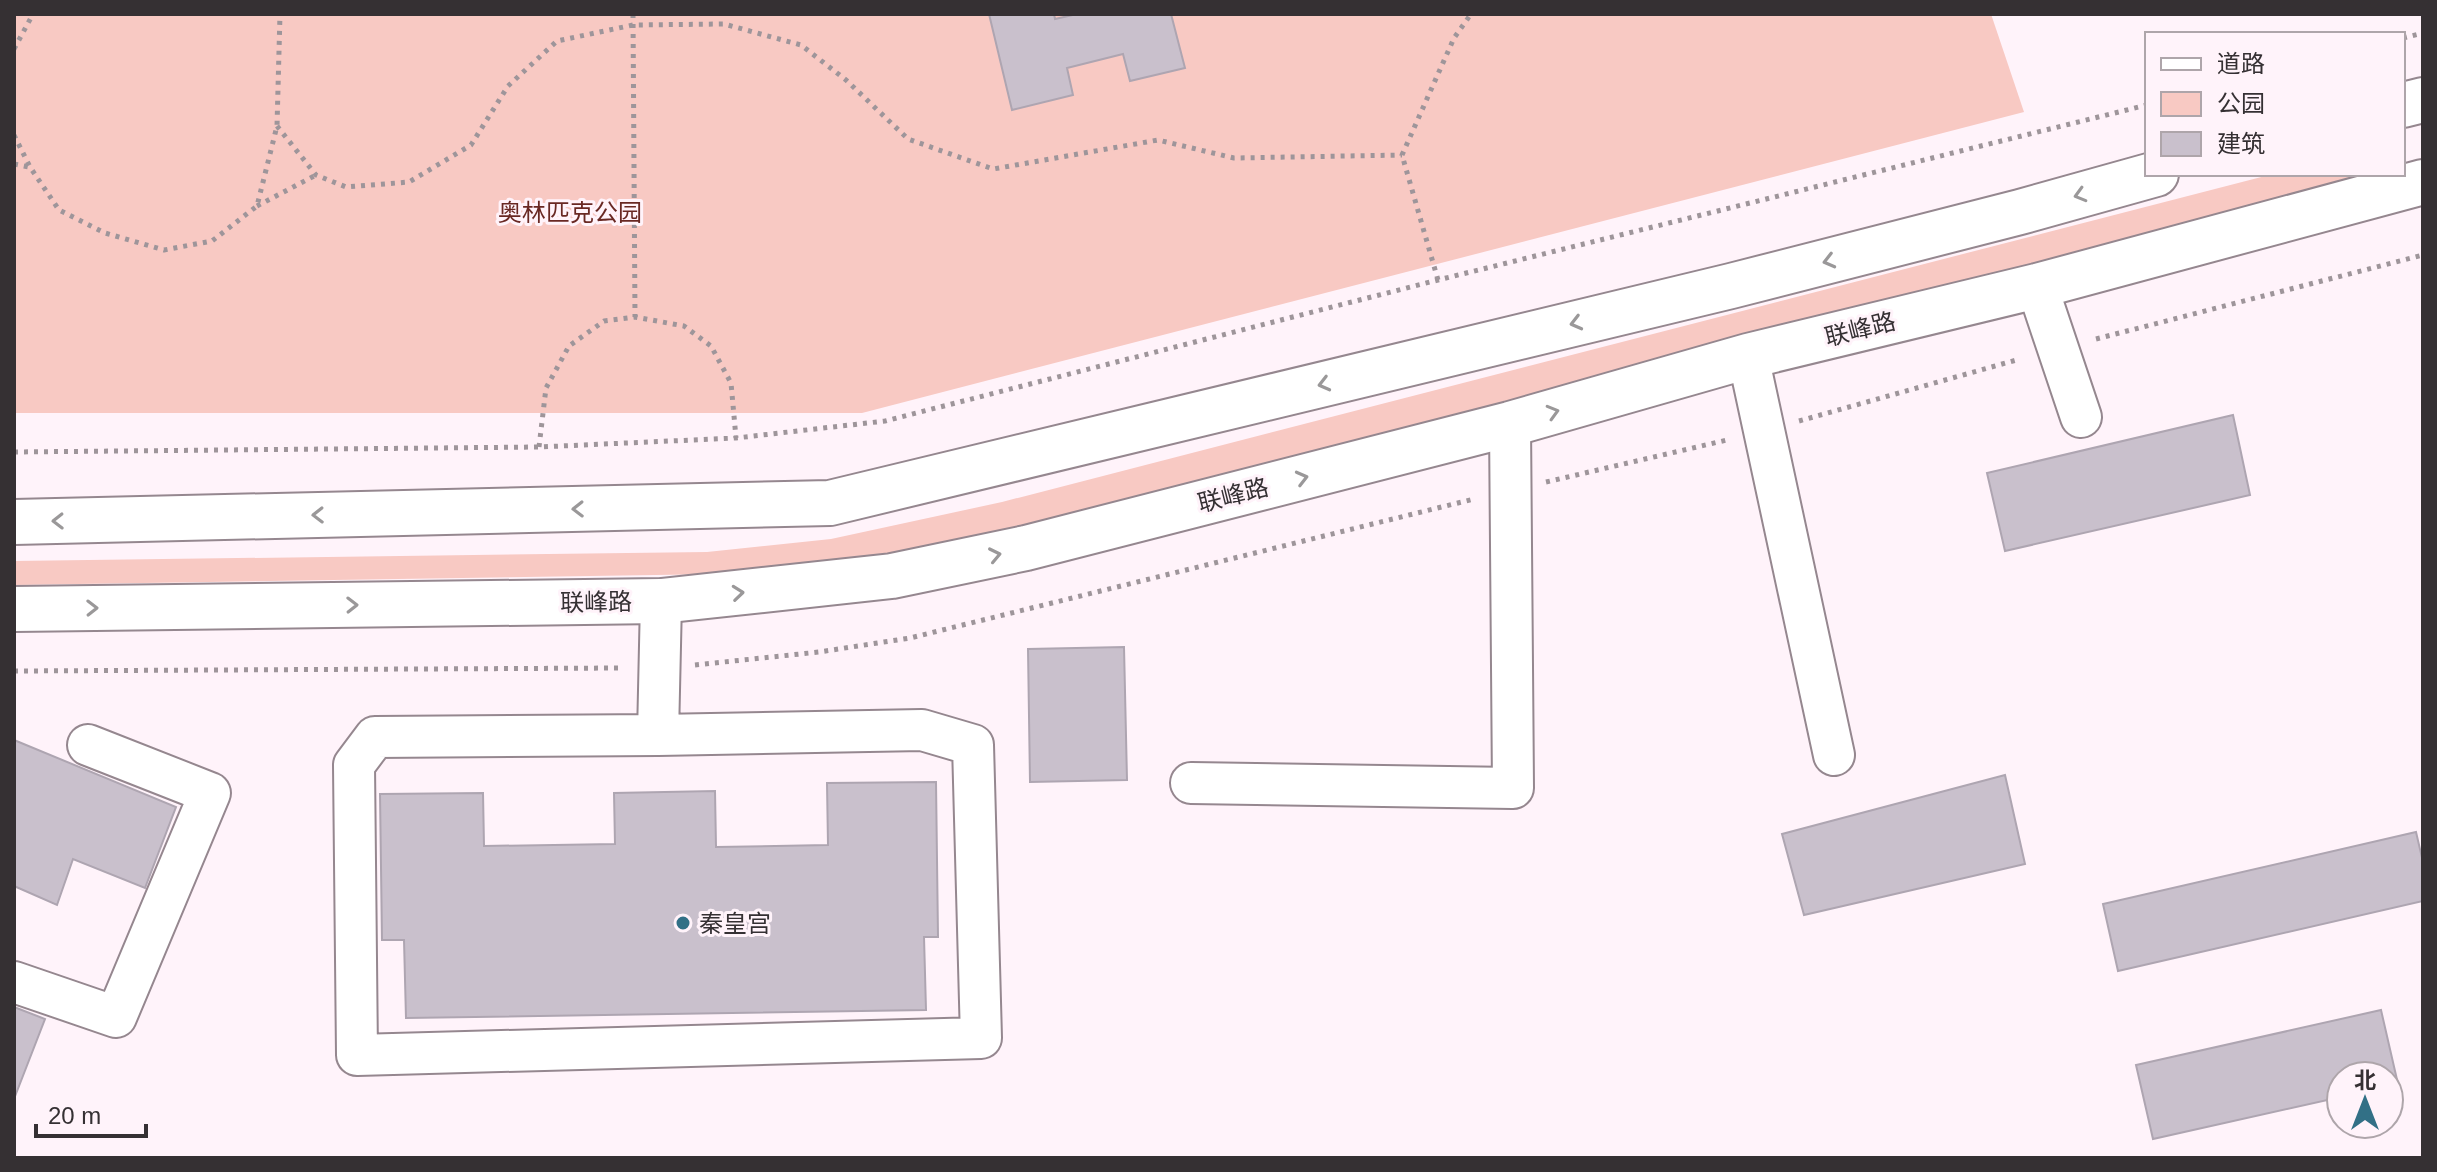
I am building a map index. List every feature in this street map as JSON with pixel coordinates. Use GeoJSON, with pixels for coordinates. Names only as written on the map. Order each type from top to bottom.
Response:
{"type":"FeatureCollection","features":[{"type":"Feature","properties":{"kind":"main road"},"geometry":{"type":"LineString","coordinates":[[14,522],[830,503],[1731,286],[2149,176]]}},
{"type":"Feature","properties":{"kind":"main road","name":"联峰路"},"geometry":{"type":"LineString","coordinates":[[14,609],[661,601],[892,576],[1026,548],[1510,424],[1748,356],[2037,286],[2423,182]]}},
{"type":"Feature","properties":{"kind":"lane"},"geometry":{"type":"LineString","coordinates":[[2037,286],[2081,417]]}},
{"type":"Feature","properties":{"kind":"lane"},"geometry":{"type":"LineString","coordinates":[[1748,356],[1834,755]]}},
{"type":"Feature","properties":{"kind":"lane"},"geometry":{"type":"LineString","coordinates":[[1191,783],[1513,788],[1510,424]]}},
{"type":"Feature","properties":{"kind":"lane"},"geometry":{"type":"LineString","coordinates":[[658,735],[661,601]]}},
{"type":"Feature","properties":{"kind":"lane"},"geometry":{"type":"LineString","coordinates":[[922,730],[973,745],[981,1038],[357,1055],[354,765],[375,737],[658,735],[922,730]]}},
{"type":"Feature","properties":{"kind":"lane"},"geometry":{"type":"LineString","coordinates":[[14,982],[116,1017],[210,793],[88,745]]}},
{"type":"Feature","properties":{"kind":"path"},"geometry":{"type":"LineString","coordinates":[[14,49],[33,14]]}},
{"type":"Feature","properties":{"kind":"path"},"geometry":{"type":"LineString","coordinates":[[257,206],[277,126],[280,14]]}},
{"type":"Feature","properties":{"kind":"path"},"geometry":{"type":"LineString","coordinates":[[633,14],[635,317]]}},
{"type":"Feature","properties":{"kind":"path"},"geometry":{"type":"LineString","coordinates":[[1438,280],[1402,155],[1454,38],[1471,14]]}},
{"type":"Feature","properties":{"kind":"path"},"geometry":{"type":"LineString","coordinates":[[277,126],[316,175],[346,187],[409,182],[471,145],[508,86],[557,41],[633,25],[724,24],[801,45],[846,80],[908,139],[993,169],[1158,140],[1234,158],[1402,155]]}},
{"type":"Feature","properties":{"kind":"path"},"geometry":{"type":"LineString","coordinates":[[14,452],[539,447],[736,438],[885,421],[1438,280],[2145,105]]}},
{"type":"Feature","properties":{"kind":"path"},"geometry":{"type":"LineString","coordinates":[[14,135],[30,167],[59,210],[105,233],[164,250],[212,241],[257,206],[316,175]]}},
{"type":"Feature","properties":{"kind":"path"},"geometry":{"type":"LineString","coordinates":[[14,164],[30,167]]}},
{"type":"Feature","properties":{"kind":"path"},"geometry":{"type":"LineString","coordinates":[[539,447],[546,388],[569,346],[604,321],[635,317],[684,326],[711,346],[731,383],[736,438]]}},
{"type":"Feature","properties":{"kind":"green space","name":"奥林匹克公园"},"geometry":{"type":"Polygon","coordinates":[[[14,14],[1991,14],[2024,112],[862,413],[14,413],[14,14]]]}},
{"type":"Feature","properties":{"kind":"green space"},"geometry":{"type":"Polygon","coordinates":[[[2265,176],[2375,176],[1008,532],[845,564],[721,574],[14,585],[14,561],[707,552],[831,539],[1002,502],[2265,176]]]}},
{"type":"Feature","properties":{"kind":"building"},"geometry":{"type":"Polygon","coordinates":[[[989,14],[1054,14],[1055,19],[1077,14],[1171,14],[1185,68],[1130,81],[1123,54],[1067,68],[1073,95],[1012,110],[989,14]]]}},
{"type":"Feature","properties":{"kind":"building"},"geometry":{"type":"Polygon","coordinates":[[[2233,415],[2250,495],[2005,551],[1987,473],[2233,415]]]}},
{"type":"Feature","properties":{"kind":"building"},"geometry":{"type":"Polygon","coordinates":[[[1124,647],[1127,780],[1030,782],[1028,649],[1124,647]]]}},
{"type":"Feature","properties":{"kind":"building"},"geometry":{"type":"Polygon","coordinates":[[[14,740],[176,807],[145,888],[73,859],[57,905],[14,886],[14,740]]]}},
{"type":"Feature","properties":{"kind":"building"},"geometry":{"type":"Polygon","coordinates":[[[2005,775],[2025,864],[1804,915],[1782,834],[2005,775]]]}},
{"type":"Feature","properties":{"kind":"building"},"geometry":{"type":"Polygon","coordinates":[[[936,782],[938,937],[924,937],[926,1010],[406,1018],[404,940],[382,940],[380,794],[483,793],[484,846],[615,844],[614,793],[715,791],[716,847],[828,845],[827,783],[936,782]]]}},
{"type":"Feature","properties":{"kind":"building"},"geometry":{"type":"Polygon","coordinates":[[[2416,832],[2423,862],[2423,901],[2118,971],[2103,904],[2416,832]]]}},
{"type":"Feature","properties":{"kind":"building"},"geometry":{"type":"Polygon","coordinates":[[[14,1007],[45,1019],[14,1099],[14,1007]]]}},
{"type":"Feature","properties":{"kind":"building"},"geometry":{"type":"Polygon","coordinates":[[[2381,1010],[2392,1060],[2325,1060],[2325,1101],[2153,1139],[2136,1065],[2381,1010]]]}},
{"type":"Feature","properties":{"kind":"place","name":"秦皇宫"},"geometry":{"type":"Point","coordinates":[683,923]}}]}
